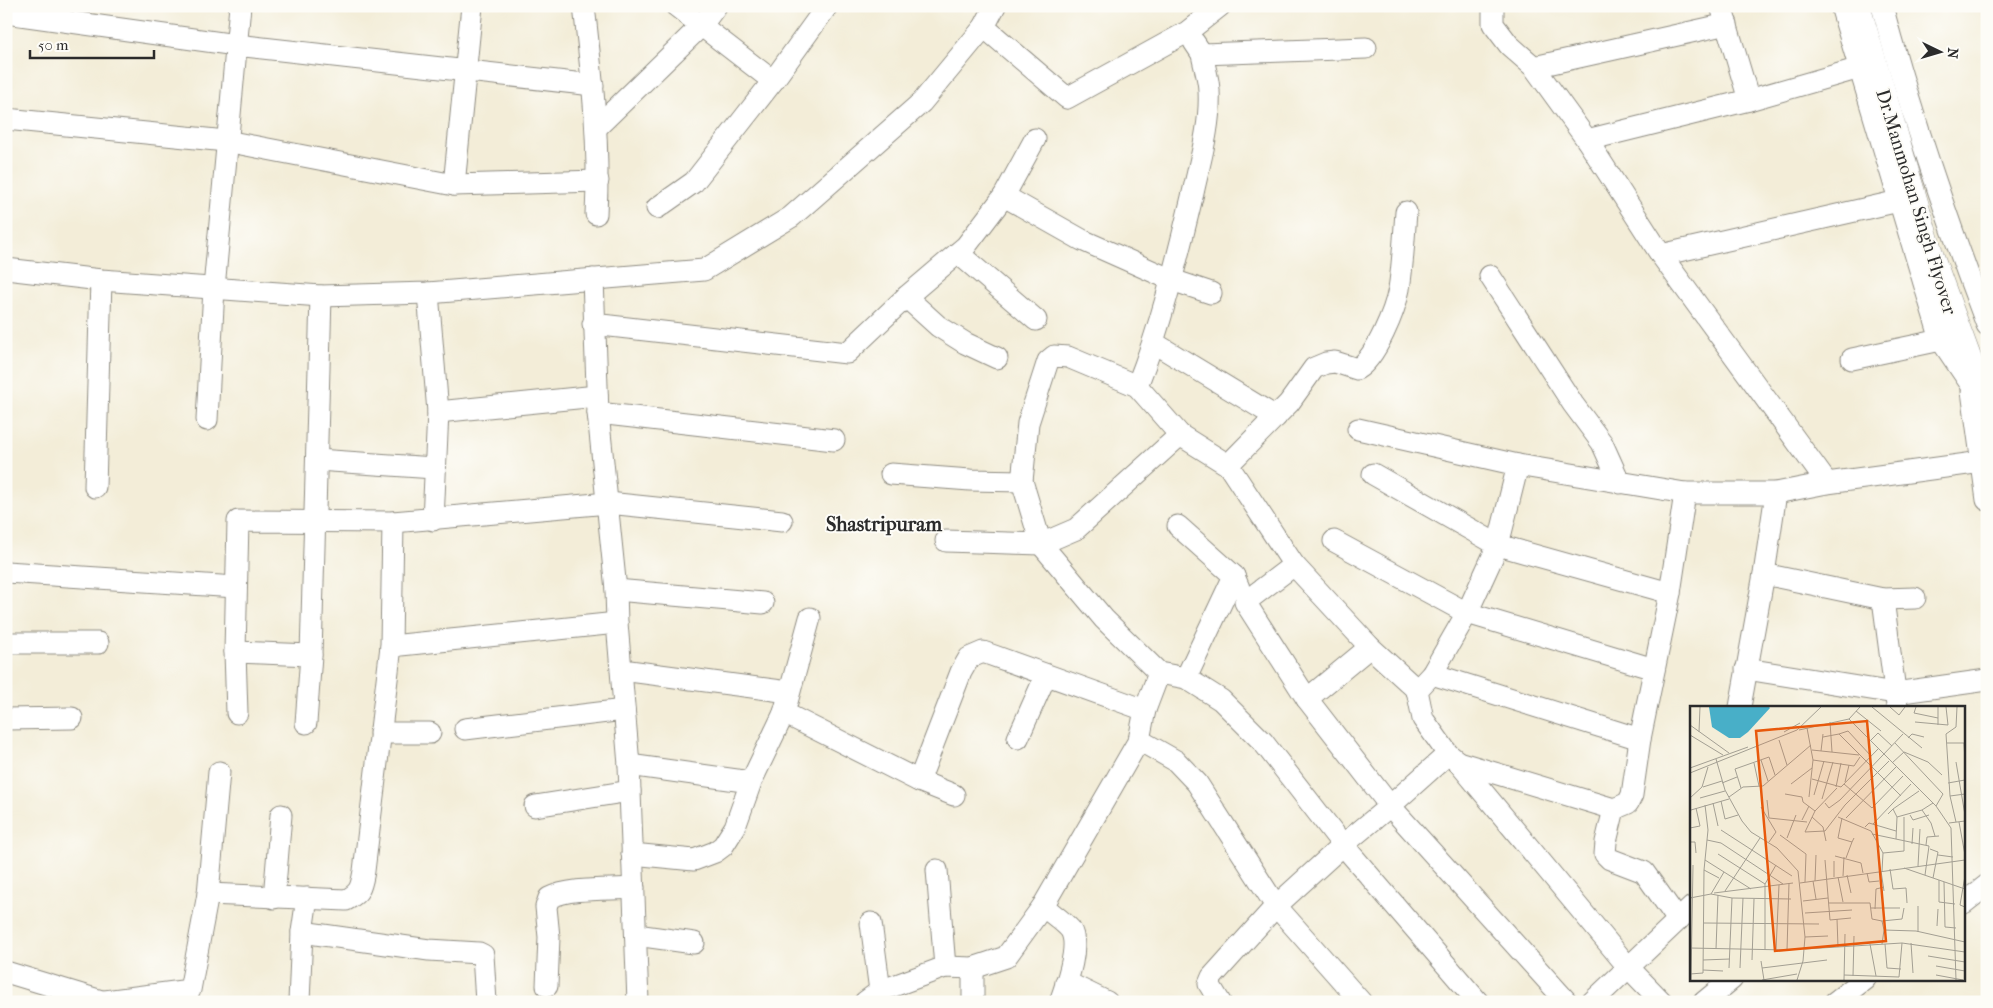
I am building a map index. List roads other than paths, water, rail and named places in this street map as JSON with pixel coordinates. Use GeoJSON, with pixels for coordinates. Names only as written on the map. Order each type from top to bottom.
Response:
{"type":"FeatureCollection","features":[{"type":"Feature","properties":{"kind":"highway","name":"Dr.Manmohan Singh Flyover"},"geometry":{"type":"LineString","coordinates":[[1856,6],[1930,257],[1973,374],[1981,380]]}},
{"type":"Feature","properties":{"kind":"highway","name":"Dr.Manmohan Singh Flyover"},"geometry":{"type":"LineString","coordinates":[[1873,6],[1981,380]]}},
{"type":"Feature","properties":{"kind":"street"},"geometry":{"type":"LineString","coordinates":[[207,420],[214,288],[226,141],[240,6]]}},
{"type":"Feature","properties":{"kind":"street"},"geometry":{"type":"LineString","coordinates":[[454,185],[472,6]]}},
{"type":"Feature","properties":{"kind":"street"},"geometry":{"type":"LineString","coordinates":[[584,6],[597,127],[598,181],[596,214]]}},
{"type":"Feature","properties":{"kind":"street"},"geometry":{"type":"LineString","coordinates":[[676,6],[773,81]]}},
{"type":"Feature","properties":{"kind":"street"},"geometry":{"type":"LineString","coordinates":[[597,127],[702,25],[716,6]]}},
{"type":"Feature","properties":{"kind":"street"},"geometry":{"type":"LineString","coordinates":[[657,208],[694,182],[773,81],[827,6]]}},
{"type":"Feature","properties":{"kind":"street"},"geometry":{"type":"LineString","coordinates":[[6,269],[101,280],[321,296],[428,294],[704,270],[791,217],[922,102],[984,27],[995,6]]}},
{"type":"Feature","properties":{"kind":"street"},"geometry":{"type":"LineString","coordinates":[[984,27],[1067,98],[1187,32],[1220,6]]}},
{"type":"Feature","properties":{"kind":"street"},"geometry":{"type":"LineString","coordinates":[[1493,6],[1493,24],[1509,45],[1534,67],[1587,140],[1661,254],[1827,483]]}},
{"type":"Feature","properties":{"kind":"street"},"geometry":{"type":"LineString","coordinates":[[1841,6],[1941,340],[1981,380],[1987,408]]}},
{"type":"Feature","properties":{"kind":"street"},"geometry":{"type":"LineString","coordinates":[[1882,6],[1924,150],[1958,249],[1987,325]]}},
{"type":"Feature","properties":{"kind":"street"},"geometry":{"type":"LineString","coordinates":[[6,13],[236,45],[593,85]]}},
{"type":"Feature","properties":{"kind":"street"},"geometry":{"type":"LineString","coordinates":[[1534,67],[1724,15],[1749,100]]}},
{"type":"Feature","properties":{"kind":"street"},"geometry":{"type":"LineString","coordinates":[[1136,386],[1154,343],[1172,280],[1207,120],[1209,91],[1202,54],[1187,32]]}},
{"type":"Feature","properties":{"kind":"street"},"geometry":{"type":"LineString","coordinates":[[1202,54],[1366,48]]}},
{"type":"Feature","properties":{"kind":"street"},"geometry":{"type":"LineString","coordinates":[[1587,140],[1749,100],[1860,68]]}},
{"type":"Feature","properties":{"kind":"street"},"geometry":{"type":"LineString","coordinates":[[6,119],[226,141],[454,185],[598,181]]}},
{"type":"Feature","properties":{"kind":"street"},"geometry":{"type":"LineString","coordinates":[[593,324],[847,354],[906,297],[966,246],[1004,196],[1035,139]]}},
{"type":"Feature","properties":{"kind":"street"},"geometry":{"type":"LineString","coordinates":[[1004,196],[1082,240],[1172,280],[1211,292]]}},
{"type":"Feature","properties":{"kind":"street"},"geometry":{"type":"LineString","coordinates":[[1661,254],[1899,201]]}},
{"type":"Feature","properties":{"kind":"street"},"geometry":{"type":"LineString","coordinates":[[1228,466],[1289,403],[1314,368],[1334,362],[1357,369],[1365,364],[1379,344],[1398,290],[1406,212]]}},
{"type":"Feature","properties":{"kind":"street"},"geometry":{"type":"LineString","coordinates":[[958,253],[1036,320]]}},
{"type":"Feature","properties":{"kind":"street"},"geometry":{"type":"LineString","coordinates":[[1490,276],[1573,404],[1602,443],[1620,482]]}},
{"type":"Feature","properties":{"kind":"street"},"geometry":{"type":"LineString","coordinates":[[593,279],[593,324],[598,405],[616,590],[629,765],[638,1002]]}},
{"type":"Feature","properties":{"kind":"street"},"geometry":{"type":"LineString","coordinates":[[95,487],[101,280]]}},
{"type":"Feature","properties":{"kind":"street"},"geometry":{"type":"LineString","coordinates":[[428,294],[438,412],[433,520]]}},
{"type":"Feature","properties":{"kind":"street"},"geometry":{"type":"LineString","coordinates":[[306,723],[311,655],[321,296]]}},
{"type":"Feature","properties":{"kind":"street"},"geometry":{"type":"LineString","coordinates":[[906,297],[938,326],[965,343],[997,358]]}},
{"type":"Feature","properties":{"kind":"street"},"geometry":{"type":"LineString","coordinates":[[1852,359],[1941,340]]}},
{"type":"Feature","properties":{"kind":"street"},"geometry":{"type":"LineString","coordinates":[[1154,343],[1276,417]]}},
{"type":"Feature","properties":{"kind":"street"},"geometry":{"type":"LineString","coordinates":[[1478,1002],[1342,845],[1263,742],[1221,700],[1186,678],[1159,673],[1104,619],[1041,544],[1022,481],[1028,422],[1048,361],[1054,356],[1068,357],[1136,386],[1180,434],[1228,466],[1294,565],[1370,647],[1416,690],[1423,719],[1453,758],[1629,968],[1662,1002]]}},
{"type":"Feature","properties":{"kind":"street"},"geometry":{"type":"LineString","coordinates":[[1981,380],[1982,462],[1987,500]]}},
{"type":"Feature","properties":{"kind":"street"},"geometry":{"type":"LineString","coordinates":[[438,412],[598,405],[834,440]]}},
{"type":"Feature","properties":{"kind":"street"},"geometry":{"type":"LineString","coordinates":[[1358,429],[1518,465],[1685,493],[1776,493],[1827,483],[1982,462]]}},
{"type":"Feature","properties":{"kind":"street"},"geometry":{"type":"LineString","coordinates":[[946,541],[1041,544],[1076,528],[1180,434]]}},
{"type":"Feature","properties":{"kind":"street"},"geometry":{"type":"LineString","coordinates":[[317,460],[434,468]]}},
{"type":"Feature","properties":{"kind":"street"},"geometry":{"type":"LineString","coordinates":[[1416,690],[1432,674],[1467,613],[1498,544],[1518,465]]}},
{"type":"Feature","properties":{"kind":"street"},"geometry":{"type":"LineString","coordinates":[[891,474],[970,480],[1022,481]]}},
{"type":"Feature","properties":{"kind":"street"},"geometry":{"type":"LineString","coordinates":[[1373,474],[1498,544],[1670,593]]}},
{"type":"Feature","properties":{"kind":"street"},"geometry":{"type":"LineString","coordinates":[[1453,758],[1614,809],[1628,803],[1632,795],[1640,739],[1670,593],[1685,493]]}},
{"type":"Feature","properties":{"kind":"street"},"geometry":{"type":"LineString","coordinates":[[1740,706],[1764,574],[1776,493]]}},
{"type":"Feature","properties":{"kind":"street"},"geometry":{"type":"LineString","coordinates":[[237,713],[235,652],[238,521],[314,523],[393,522],[608,504],[782,521]]}},
{"type":"Feature","properties":{"kind":"street"},"geometry":{"type":"LineString","coordinates":[[208,894],[346,900],[357,894],[364,871],[391,646],[393,522]]}},
{"type":"Feature","properties":{"kind":"street"},"geometry":{"type":"LineString","coordinates":[[1178,526],[1234,576],[1246,602],[1307,699],[1390,806],[1567,1002]]}},
{"type":"Feature","properties":{"kind":"street"},"geometry":{"type":"LineString","coordinates":[[1334,541],[1467,613],[1654,670]]}},
{"type":"Feature","properties":{"kind":"street"},"geometry":{"type":"LineString","coordinates":[[1246,602],[1294,565]]}},
{"type":"Feature","properties":{"kind":"street"},"geometry":{"type":"LineString","coordinates":[[6,572],[236,587]]}},
{"type":"Feature","properties":{"kind":"street"},"geometry":{"type":"LineString","coordinates":[[1764,574],[1883,599],[1915,598]]}},
{"type":"Feature","properties":{"kind":"street"},"geometry":{"type":"LineString","coordinates":[[1186,678],[1234,576]]}},
{"type":"Feature","properties":{"kind":"street"},"geometry":{"type":"LineString","coordinates":[[616,590],[763,603]]}},
{"type":"Feature","properties":{"kind":"street"},"geometry":{"type":"LineString","coordinates":[[1883,599],[1896,700]]}},
{"type":"Feature","properties":{"kind":"street"},"geometry":{"type":"LineString","coordinates":[[632,854],[694,860],[716,852],[723,846],[734,827],[751,782],[784,713],[810,618]]}},
{"type":"Feature","properties":{"kind":"street"},"geometry":{"type":"LineString","coordinates":[[391,646],[617,623]]}},
{"type":"Feature","properties":{"kind":"street"},"geometry":{"type":"LineString","coordinates":[[6,643],[98,643]]}},
{"type":"Feature","properties":{"kind":"street"},"geometry":{"type":"LineString","coordinates":[[1307,699],[1370,647]]}},
{"type":"Feature","properties":{"kind":"street"},"geometry":{"type":"LineString","coordinates":[[235,652],[311,655]]}},
{"type":"Feature","properties":{"kind":"street"},"geometry":{"type":"LineString","coordinates":[[919,781],[961,672],[969,658],[983,652],[1145,710]]}},
{"type":"Feature","properties":{"kind":"street"},"geometry":{"type":"LineString","coordinates":[[1746,669],[1896,700],[1987,680]]}},
{"type":"Feature","properties":{"kind":"street"},"geometry":{"type":"LineString","coordinates":[[622,670],[789,692]]}},
{"type":"Feature","properties":{"kind":"street"},"geometry":{"type":"LineString","coordinates":[[871,923],[872,996],[945,967],[973,968],[1006,957],[1043,906],[1140,740],[1145,710],[1159,673]]}},
{"type":"Feature","properties":{"kind":"street"},"geometry":{"type":"LineString","coordinates":[[1432,674],[1640,739]]}},
{"type":"Feature","properties":{"kind":"street"},"geometry":{"type":"LineString","coordinates":[[1018,738],[1046,675]]}},
{"type":"Feature","properties":{"kind":"street"},"geometry":{"type":"LineString","coordinates":[[465,730],[624,710]]}},
{"type":"Feature","properties":{"kind":"street"},"geometry":{"type":"LineString","coordinates":[[784,713],[919,781],[954,795]]}},
{"type":"Feature","properties":{"kind":"street"},"geometry":{"type":"LineString","coordinates":[[6,719],[72,718]]}},
{"type":"Feature","properties":{"kind":"street"},"geometry":{"type":"LineString","coordinates":[[380,734],[430,732]]}},
{"type":"Feature","properties":{"kind":"street"},"geometry":{"type":"LineString","coordinates":[[1140,740],[1176,762],[1197,783],[1276,906],[1361,1002]]}},
{"type":"Feature","properties":{"kind":"street"},"geometry":{"type":"LineString","coordinates":[[1220,1002],[1210,984],[1212,977],[1276,906],[1342,845],[1453,758]]}},
{"type":"Feature","properties":{"kind":"street"},"geometry":{"type":"LineString","coordinates":[[629,765],[751,782]]}},
{"type":"Feature","properties":{"kind":"street"},"geometry":{"type":"LineString","coordinates":[[6,972],[105,1001],[189,996],[208,894],[219,772]]}},
{"type":"Feature","properties":{"kind":"street"},"geometry":{"type":"LineString","coordinates":[[535,806],[630,791]]}},
{"type":"Feature","properties":{"kind":"street"},"geometry":{"type":"LineString","coordinates":[[1592,1002],[1685,913],[1644,872],[1610,858],[1605,854],[1614,809]]}},
{"type":"Feature","properties":{"kind":"street"},"geometry":{"type":"LineString","coordinates":[[274,898],[280,815]]}},
{"type":"Feature","properties":{"kind":"street"},"geometry":{"type":"LineString","coordinates":[[938,870],[945,967]]}},
{"type":"Feature","properties":{"kind":"street"},"geometry":{"type":"LineString","coordinates":[[1966,901],[1987,885]]}},
{"type":"Feature","properties":{"kind":"street"},"geometry":{"type":"LineString","coordinates":[[547,986],[548,937],[546,907],[549,898],[556,894],[573,892],[634,888]]}},
{"type":"Feature","properties":{"kind":"street"},"geometry":{"type":"LineString","coordinates":[[298,1002],[302,932],[307,898]]}},
{"type":"Feature","properties":{"kind":"street"},"geometry":{"type":"LineString","coordinates":[[1043,906],[1070,930],[1075,943],[1063,992],[1107,1002]]}},
{"type":"Feature","properties":{"kind":"street"},"geometry":{"type":"LineString","coordinates":[[302,932],[429,950],[479,953],[483,955],[486,1002]]}},
{"type":"Feature","properties":{"kind":"street"},"geometry":{"type":"LineString","coordinates":[[636,935],[694,943]]}},
{"type":"Feature","properties":{"kind":"street"},"geometry":{"type":"LineString","coordinates":[[973,968],[973,1002]]}},
{"type":"Feature","properties":{"kind":"street"},"geometry":{"type":"LineString","coordinates":[[1704,1002],[1731,980]]}},
{"type":"Feature","properties":{"kind":"street"},"geometry":{"type":"LineString","coordinates":[[1835,1002],[1864,980]]}},
{"type":"Feature","properties":{"kind":"district","name":"Shastripuram"},"geometry":{"type":"Point","coordinates":[884,524]}}]}
